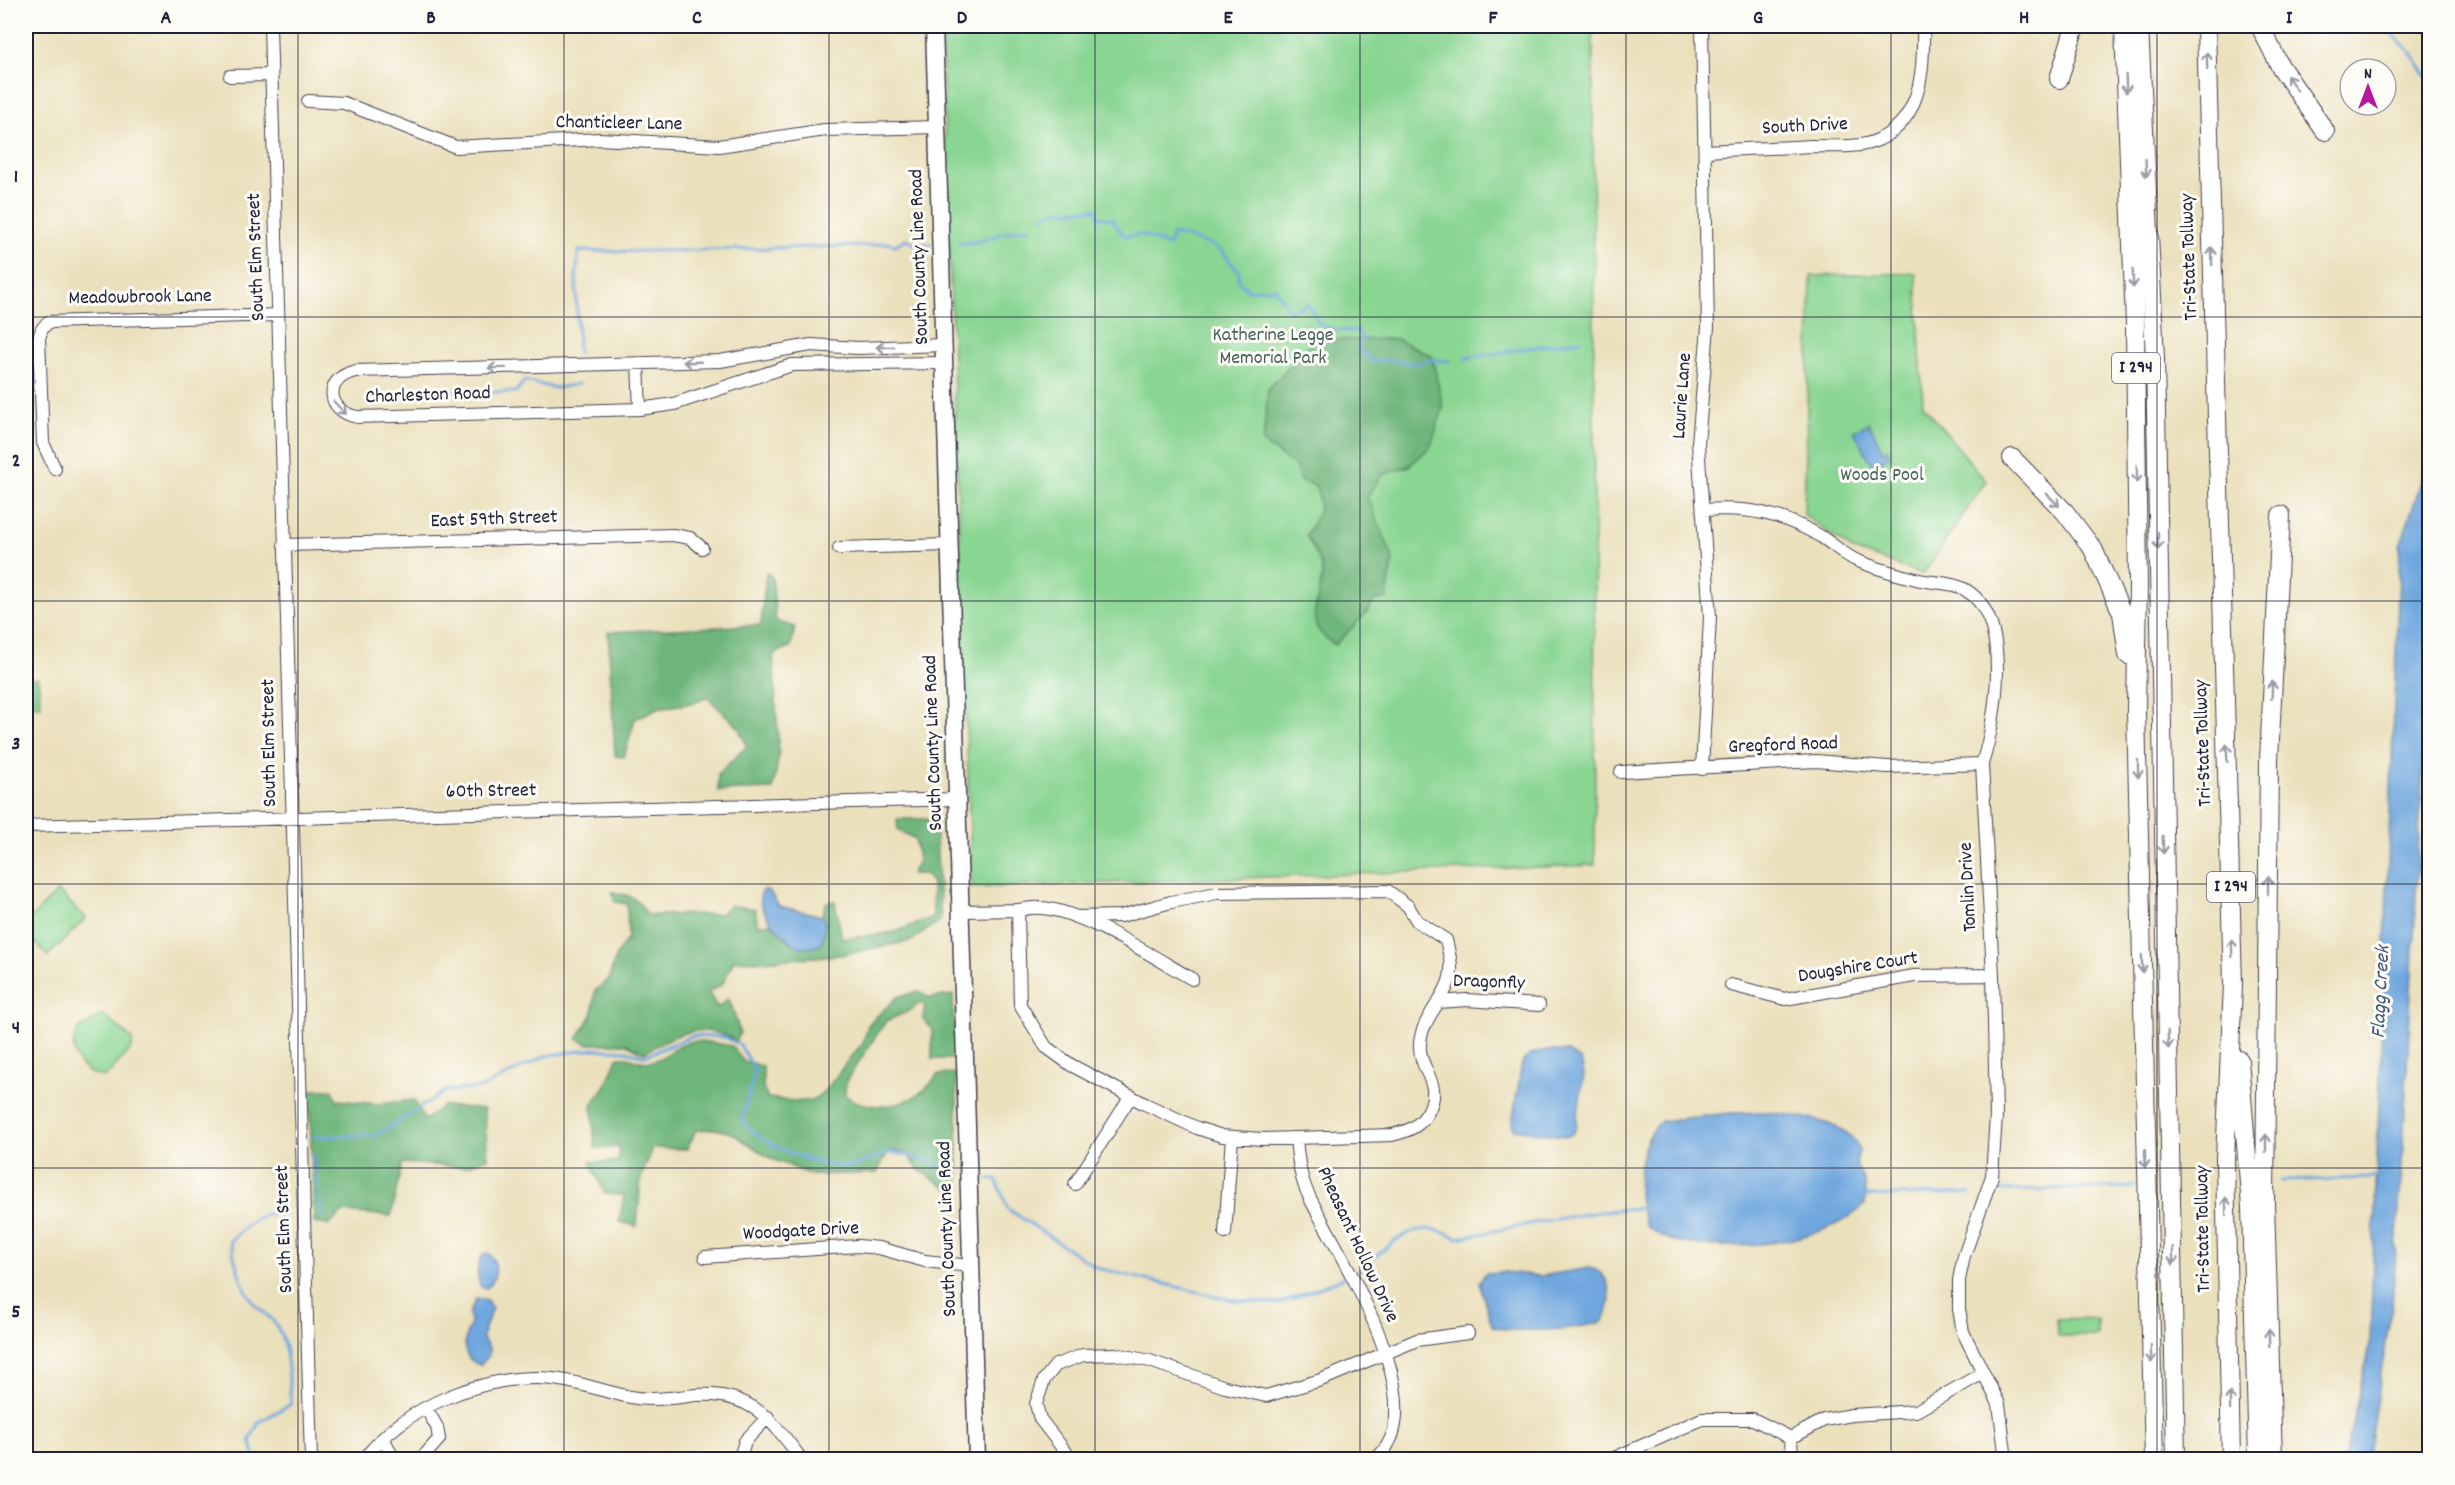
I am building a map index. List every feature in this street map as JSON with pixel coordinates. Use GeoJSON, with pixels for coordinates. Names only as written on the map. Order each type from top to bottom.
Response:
{"type":"FeatureCollection","features":[{"type":"Feature","properties":{"kind":"highway"},"geometry":{"type":"LineString","coordinates":[[2059,80],[2075,26]]}},
{"type":"Feature","properties":{"kind":"highway","name":"I 294"},"geometry":{"type":"LineString","coordinates":[[2124,26],[2136,380],[2138,585],[2136,711],[2154,1460]]}},
{"type":"Feature","properties":{"kind":"highway","name":"Tri-State Tollway"},"geometry":{"type":"LineString","coordinates":[[2139,26],[2156,359],[2176,1460]]}},
{"type":"Feature","properties":{"kind":"highway","name":"Tri-State Tollway"},"geometry":{"type":"LineString","coordinates":[[2206,26],[2234,985],[2225,1159],[2231,1460]]}},
{"type":"Feature","properties":{"kind":"highway"},"geometry":{"type":"LineString","coordinates":[[2260,26],[2280,66],[2325,131]]}},
{"type":"Feature","properties":{"kind":"highway"},"geometry":{"type":"LineString","coordinates":[[2012,458],[2065,512],[2093,549],[2122,613],[2136,711]]}},
{"type":"Feature","properties":{"kind":"highway"},"geometry":{"type":"LineString","coordinates":[[2272,1460],[2265,1203],[2269,772],[2282,515]]}},
{"type":"Feature","properties":{"kind":"highway"},"geometry":{"type":"LineString","coordinates":[[2234,985],[2251,1207],[2258,1460]]}},
{"type":"Feature","properties":{"kind":"main road","name":"South County Line Road"},"geometry":{"type":"LineString","coordinates":[[934,26],[977,1460]]}},
{"type":"Feature","properties":{"kind":"street","name":"South Elm Street"},"geometry":{"type":"LineString","coordinates":[[270,26],[311,1460]]}},
{"type":"Feature","properties":{"kind":"street","name":"Laurie Lane"},"geometry":{"type":"LineString","coordinates":[[1702,26],[1708,327],[1698,443],[1710,617],[1702,769]]}},
{"type":"Feature","properties":{"kind":"street","name":"South Drive"},"geometry":{"type":"LineString","coordinates":[[1705,151],[1862,144],[1880,140],[1902,122],[1919,90],[1922,76],[1923,26]]}},
{"type":"Feature","properties":{"kind":"street"},"geometry":{"type":"LineString","coordinates":[[230,76],[271,75]]}},
{"type":"Feature","properties":{"kind":"street","name":"Chanticleer Lane"},"geometry":{"type":"LineString","coordinates":[[308,101],[344,103],[456,147],[600,139],[719,146],[825,130],[937,127]]}},
{"type":"Feature","properties":{"kind":"street","name":"Meadowbrook Lane"},"geometry":{"type":"LineString","coordinates":[[55,469],[44,443],[39,338],[48,321],[278,315]]}},
{"type":"Feature","properties":{"kind":"street","name":"Charleston Road"},"geometry":{"type":"LineString","coordinates":[[943,345],[858,348],[811,345],[720,361],[356,371],[340,378],[334,384],[332,393],[338,409],[346,415],[357,417],[639,409],[674,404],[792,365],[944,363]]}},
{"type":"Feature","properties":{"kind":"street"},"geometry":{"type":"LineString","coordinates":[[638,364],[639,409]]}},
{"type":"Feature","properties":{"kind":"street","name":"Tomlin Drive"},"geometry":{"type":"LineString","coordinates":[[1703,510],[1739,508],[1783,517],[1820,536],[1856,561],[1920,580],[1962,588],[1983,604],[1991,621],[1995,650],[1995,688],[1992,731],[1982,764],[1993,975],[1996,1116],[1992,1176],[1959,1280],[1963,1332],[1999,1404],[2007,1460]]}},
{"type":"Feature","properties":{"kind":"street","name":"East 59th Street"},"geometry":{"type":"LineString","coordinates":[[284,545],[673,534],[690,538],[702,548]]}},
{"type":"Feature","properties":{"kind":"street"},"geometry":{"type":"LineString","coordinates":[[839,548],[949,545]]}},
{"type":"Feature","properties":{"kind":"street","name":"Gregford Road"},"geometry":{"type":"LineString","coordinates":[[1621,772],[1816,761],[1887,767],[1982,764]]}},
{"type":"Feature","properties":{"kind":"street","name":"60th Street"},"geometry":{"type":"LineString","coordinates":[[26,826],[478,811],[615,811],[957,799]]}},
{"type":"Feature","properties":{"kind":"street"},"geometry":{"type":"LineString","coordinates":[[1018,910],[1020,1005],[1046,1047],[1071,1065],[1197,1128],[1232,1137],[1392,1135],[1408,1131],[1422,1123],[1434,1098],[1431,1080],[1420,1048],[1427,1018],[1438,1002],[1451,972],[1446,940],[1417,921],[1408,906],[1388,891],[1276,891],[1217,894],[1171,902],[1121,916],[1075,917]]}},
{"type":"Feature","properties":{"kind":"street"},"geometry":{"type":"LineString","coordinates":[[960,911],[1041,908],[1075,917],[1124,939],[1192,979]]}},
{"type":"Feature","properties":{"kind":"street"},"geometry":{"type":"LineString","coordinates":[[1121,916],[1124,939]]}},
{"type":"Feature","properties":{"kind":"street","name":"Dougshire Court"},"geometry":{"type":"LineString","coordinates":[[1731,985],[1785,999],[1914,976],[1993,975]]}},
{"type":"Feature","properties":{"kind":"street","name":"Dragonfly"},"geometry":{"type":"LineString","coordinates":[[1438,1002],[1467,1000],[1539,1005]]}},
{"type":"Feature","properties":{"kind":"street"},"geometry":{"type":"LineString","coordinates":[[1075,1184],[1131,1096]]}},
{"type":"Feature","properties":{"kind":"street"},"geometry":{"type":"LineString","coordinates":[[1225,1233],[1232,1137]]}},
{"type":"Feature","properties":{"kind":"street","name":"Pheasant Hollow Drive"},"geometry":{"type":"LineString","coordinates":[[1296,1138],[1298,1164],[1308,1195],[1338,1248],[1385,1352],[1394,1390],[1397,1419],[1391,1438],[1374,1460]]}},
{"type":"Feature","properties":{"kind":"street","name":"Woodgate Drive"},"geometry":{"type":"LineString","coordinates":[[705,1257],[858,1246],[879,1248],[925,1261],[970,1266]]}},
{"type":"Feature","properties":{"kind":"street"},"geometry":{"type":"LineString","coordinates":[[1385,1352],[1417,1340],[1468,1333]]}},
{"type":"Feature","properties":{"kind":"street","name":"Pheasant Hollow Drive"},"geometry":{"type":"LineString","coordinates":[[1066,1458],[1040,1419],[1036,1404],[1044,1380],[1056,1365],[1083,1355],[1115,1354],[1150,1361],[1225,1387],[1266,1396],[1321,1380],[1385,1352]]}},
{"type":"Feature","properties":{"kind":"street"},"geometry":{"type":"LineString","coordinates":[[1610,1460],[1702,1419],[1753,1419],[1796,1434],[1824,1420],[1852,1415],[1916,1411],[1983,1373]]}},
{"type":"Feature","properties":{"kind":"street"},"geometry":{"type":"LineString","coordinates":[[364,1460],[384,1439],[426,1408],[463,1390],[513,1378],[541,1378],[566,1381],[640,1399],[721,1394],[749,1405],[768,1417],[802,1460]]}},
{"type":"Feature","properties":{"kind":"street"},"geometry":{"type":"LineString","coordinates":[[417,1460],[424,1456],[439,1439],[437,1427],[426,1408]]}},
{"type":"Feature","properties":{"kind":"street"},"geometry":{"type":"LineString","coordinates":[[741,1454],[745,1441],[768,1417]]}},
{"type":"Feature","properties":{"kind":"street"},"geometry":{"type":"LineString","coordinates":[[1792,1460],[1796,1434]]}},
{"type":"Feature","properties":{"kind":"street"},"geometry":{"type":"LineString","coordinates":[[384,1439],[394,1460]]}},
{"type":"Feature","properties":{"kind":"green space","name":"Katherine Legge Memorial Park"},"geometry":{"type":"Polygon","coordinates":[[[941,26],[1593,26],[1595,865],[972,888],[941,26]]]}},
{"type":"Feature","properties":{"kind":"green space","name":"Woods Pool"},"geometry":{"type":"Polygon","coordinates":[[[1916,273],[1923,405],[1986,481],[1923,574],[1851,549],[1804,515],[1811,276],[1916,273]]]}},
{"type":"Feature","properties":{"kind":"green space"},"geometry":{"type":"Polygon","coordinates":[[[1397,339],[1432,356],[1443,408],[1430,447],[1409,466],[1382,475],[1367,496],[1393,558],[1387,598],[1373,601],[1369,610],[1335,645],[1324,637],[1315,621],[1322,570],[1319,559],[1306,535],[1318,511],[1318,492],[1315,485],[1300,481],[1296,467],[1263,443],[1268,389],[1314,340],[1397,339]]]}},
{"type":"Feature","properties":{"kind":"green space"},"geometry":{"type":"Polygon","coordinates":[[[766,572],[772,577],[776,621],[795,627],[791,646],[773,655],[779,755],[773,789],[718,791],[718,774],[747,746],[738,727],[707,697],[694,703],[658,708],[635,719],[624,757],[615,756],[608,632],[761,625],[766,572]]]}},
{"type":"Feature","properties":{"kind":"green space"},"geometry":{"type":"Polygon","coordinates":[[[38,678],[41,706],[26,706],[26,679],[38,678]]]}},
{"type":"Feature","properties":{"kind":"green space"},"geometry":{"type":"Polygon","coordinates":[[[897,819],[927,819],[935,823],[941,920],[911,941],[841,955],[761,961],[734,960],[722,985],[708,992],[718,1008],[727,999],[730,1001],[740,1033],[737,1041],[712,1032],[689,1032],[667,1040],[644,1053],[627,1044],[588,1044],[577,1039],[592,1015],[595,991],[609,979],[616,955],[628,938],[627,904],[615,902],[612,892],[633,898],[647,915],[721,914],[730,905],[755,909],[758,925],[771,923],[792,944],[825,923],[822,916],[826,903],[835,901],[842,939],[895,932],[933,917],[932,883],[925,874],[911,874],[918,861],[915,839],[898,830],[897,819]]]}},
{"type":"Feature","properties":{"kind":"green space"},"geometry":{"type":"Polygon","coordinates":[[[58,891],[86,918],[48,956],[26,934],[26,923],[58,891]]]}},
{"type":"Feature","properties":{"kind":"green space"},"geometry":{"type":"Polygon","coordinates":[[[920,991],[929,998],[953,995],[955,1059],[932,1059],[932,1029],[923,1019],[925,1007],[922,1002],[909,1011],[886,1021],[846,1081],[845,1095],[869,1105],[895,1104],[919,1094],[937,1075],[956,1073],[959,1196],[918,1169],[906,1153],[889,1150],[877,1173],[812,1175],[770,1158],[732,1133],[715,1129],[696,1130],[687,1149],[652,1148],[641,1178],[637,1226],[619,1222],[624,1195],[605,1194],[590,1162],[618,1162],[619,1147],[595,1148],[592,1104],[605,1087],[617,1058],[651,1061],[694,1041],[732,1046],[743,1061],[763,1066],[763,1087],[768,1098],[805,1101],[814,1099],[829,1086],[863,1044],[868,1025],[897,997],[920,991]]]}},
{"type":"Feature","properties":{"kind":"green space"},"geometry":{"type":"Polygon","coordinates":[[[103,1014],[132,1039],[132,1048],[105,1077],[88,1071],[77,1060],[74,1052],[76,1036],[80,1028],[103,1014]]]}},
{"type":"Feature","properties":{"kind":"green space"},"geometry":{"type":"Polygon","coordinates":[[[309,1090],[333,1090],[337,1100],[378,1104],[414,1100],[425,1120],[443,1106],[484,1109],[488,1158],[464,1167],[402,1163],[391,1216],[343,1212],[329,1225],[314,1223],[309,1090]]]}},
{"type":"Feature","properties":{"kind":"green space"},"geometry":{"type":"Polygon","coordinates":[[[2097,1318],[2097,1336],[2058,1336],[2057,1319],[2097,1318]]]}},
{"type":"Feature","properties":{"kind":"water"},"geometry":{"type":"Polygon","coordinates":[[[1869,423],[1883,451],[1887,449],[1891,456],[1872,465],[1854,431],[1869,423]]]}},
{"type":"Feature","properties":{"kind":"water"},"geometry":{"type":"Polygon","coordinates":[[[2429,458],[2427,683],[2402,1165],[2392,1305],[2367,1459],[2345,1459],[2370,1341],[2400,546],[2429,458]]]}},
{"type":"Feature","properties":{"kind":"water"},"geometry":{"type":"Polygon","coordinates":[[[764,889],[770,892],[779,906],[822,916],[825,923],[822,944],[804,948],[780,932],[765,914],[761,905],[760,896],[764,889]]]}},
{"type":"Feature","properties":{"kind":"water"},"geometry":{"type":"Polygon","coordinates":[[[1566,1051],[1581,1060],[1584,1074],[1575,1131],[1569,1136],[1563,1136],[1514,1129],[1512,1124],[1522,1063],[1530,1055],[1536,1053],[1566,1051]]]}},
{"type":"Feature","properties":{"kind":"water"},"geometry":{"type":"Polygon","coordinates":[[[1764,1112],[1820,1121],[1834,1126],[1855,1141],[1859,1152],[1856,1162],[1866,1185],[1865,1204],[1848,1218],[1827,1228],[1775,1242],[1748,1245],[1721,1246],[1675,1241],[1667,1239],[1646,1226],[1640,1200],[1639,1171],[1646,1144],[1661,1121],[1730,1113],[1764,1112]]]}},
{"type":"Feature","properties":{"kind":"water"},"geometry":{"type":"Polygon","coordinates":[[[484,1254],[489,1254],[492,1258],[496,1271],[487,1288],[481,1287],[478,1279],[478,1266],[484,1254]]]}},
{"type":"Feature","properties":{"kind":"water"},"geometry":{"type":"Polygon","coordinates":[[[1589,1268],[1597,1271],[1607,1282],[1610,1298],[1603,1321],[1578,1327],[1547,1330],[1516,1330],[1492,1326],[1479,1282],[1486,1273],[1505,1272],[1541,1276],[1589,1268]]]}},
{"type":"Feature","properties":{"kind":"water"},"geometry":{"type":"Polygon","coordinates":[[[476,1299],[485,1299],[492,1308],[482,1337],[489,1348],[489,1356],[480,1365],[469,1358],[465,1348],[466,1335],[471,1324],[469,1313],[476,1299]]]}},
{"type":"Feature","properties":{"kind":"waterway"},"geometry":{"type":"LineString","coordinates":[[2384,26],[2409,50],[2430,81]]}},
{"type":"Feature","properties":{"kind":"waterway"},"geometry":{"type":"LineString","coordinates":[[1043,217],[1054,211],[1097,209],[1098,217],[1112,219],[1124,236],[1143,235],[1169,246],[1173,234],[1216,247],[1239,271],[1239,282],[1249,290],[1275,288],[1289,311],[1308,304],[1319,324],[1335,330],[1358,331],[1362,338],[1358,349],[1372,361],[1389,360],[1414,364],[1428,360],[1450,361]]}},
{"type":"Feature","properties":{"kind":"waterway"},"geometry":{"type":"LineString","coordinates":[[958,243],[976,242],[1011,231],[1030,228]]}},
{"type":"Feature","properties":{"kind":"waterway"},"geometry":{"type":"LineString","coordinates":[[578,354],[576,276],[579,251],[865,246],[886,243],[896,245],[906,239],[917,245],[931,244]]}},
{"type":"Feature","properties":{"kind":"waterway"},"geometry":{"type":"LineString","coordinates":[[1465,358],[1580,340]]}},
{"type":"Feature","properties":{"kind":"waterway"},"geometry":{"type":"LineString","coordinates":[[427,391],[516,392],[524,381],[556,388],[579,384]]}},
{"type":"Feature","properties":{"kind":"waterway"},"geometry":{"type":"LineString","coordinates":[[313,1137],[377,1135],[446,1091],[482,1088],[545,1056],[594,1049],[626,1051],[645,1056],[692,1036],[724,1037],[740,1045],[755,1071],[742,1119],[761,1138],[792,1154],[825,1164],[853,1166],[892,1153],[926,1160],[958,1173]]}},
{"type":"Feature","properties":{"kind":"waterway"},"geometry":{"type":"LineString","coordinates":[[313,1154],[321,1216]]}},
{"type":"Feature","properties":{"kind":"waterway"},"geometry":{"type":"LineString","coordinates":[[2280,1181],[2369,1178],[2380,1175]]}},
{"type":"Feature","properties":{"kind":"waterway"},"geometry":{"type":"LineString","coordinates":[[987,1179],[996,1179],[1008,1209],[1097,1268],[1232,1300],[1279,1304],[1343,1278]]}},
{"type":"Feature","properties":{"kind":"waterway"},"geometry":{"type":"LineString","coordinates":[[2000,1191],[2134,1187]]}},
{"type":"Feature","properties":{"kind":"waterway"},"geometry":{"type":"LineString","coordinates":[[1863,1196],[1970,1193]]}},
{"type":"Feature","properties":{"kind":"waterway"},"geometry":{"type":"LineString","coordinates":[[1359,1270],[1393,1242],[1416,1231],[1429,1229],[1442,1231],[1457,1238],[1574,1216],[1644,1208]]}},
{"type":"Feature","properties":{"kind":"waterway"},"geometry":{"type":"LineString","coordinates":[[256,1460],[250,1440],[259,1422],[291,1404],[286,1350],[279,1330],[272,1319],[253,1302],[245,1288],[230,1241],[247,1225],[260,1217],[267,1214],[281,1214]]}},
{"type":"Feature","properties":{"kind":"water label","name":"Flagg Creek"},"geometry":{"type":"Point","coordinates":[2382,992]}}]}
